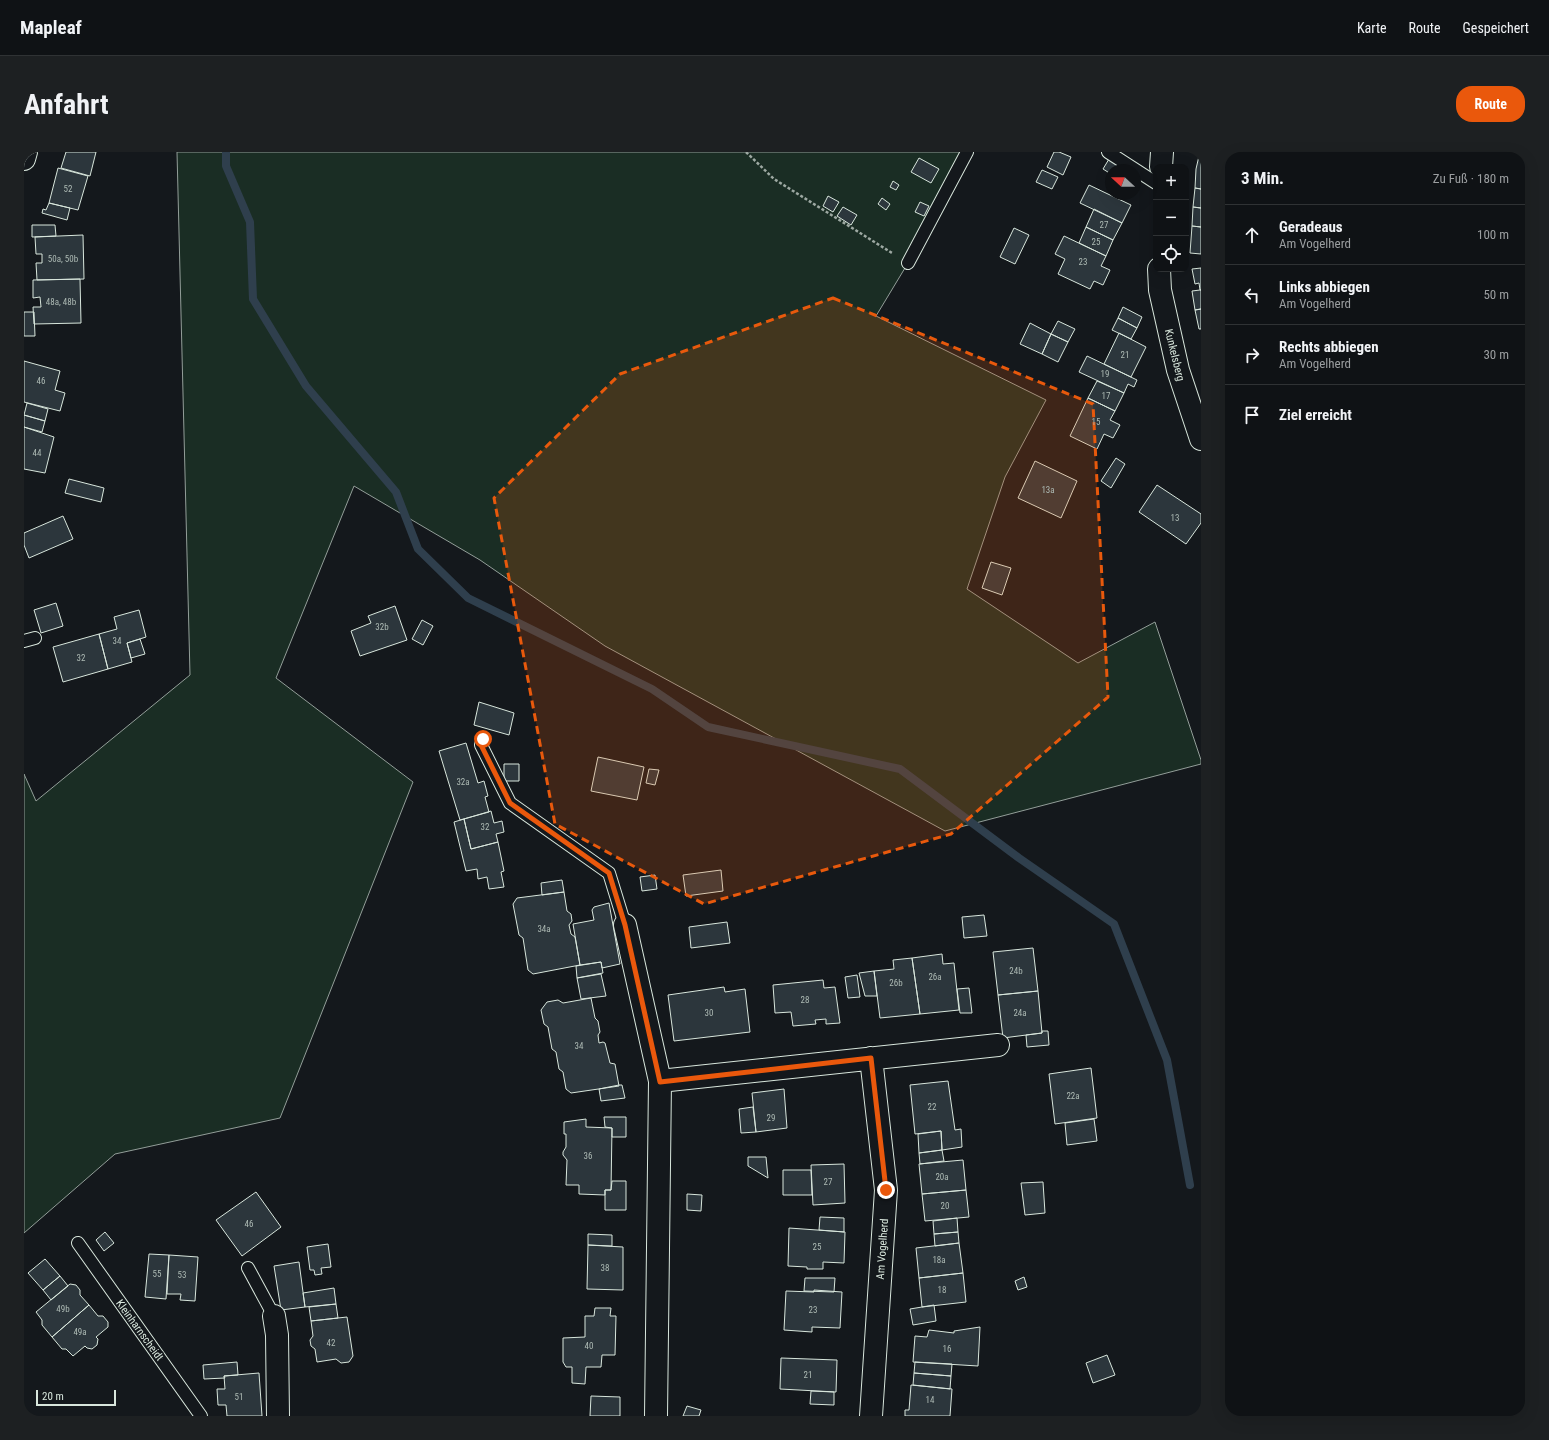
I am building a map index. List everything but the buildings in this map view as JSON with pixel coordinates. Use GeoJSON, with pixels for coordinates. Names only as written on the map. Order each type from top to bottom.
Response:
{"type":"FeatureCollection","features":[{"type":"Feature","properties":{"kind":"street"},"geometry":{"type":"LineString","coordinates":[[24,159],[26,152]]}},
{"type":"Feature","properties":{"kind":"street"},"geometry":{"type":"LineString","coordinates":[[1160,164],[1162,152]]}},
{"type":"Feature","properties":{"kind":"street","name":"Kunkelsberg"},"geometry":{"type":"LineString","coordinates":[[1159,272],[1160,290],[1178,370],[1201,440]]}},
{"type":"Feature","properties":{"kind":"street"},"geometry":{"type":"LineString","coordinates":[[625,925],[660,1082],[656,1416]]}},
{"type":"Feature","properties":{"kind":"street"},"geometry":{"type":"LineString","coordinates":[[660,1082],[998,1045]]}},
{"type":"Feature","properties":{"kind":"street","name":"Am Vogelherd"},"geometry":{"type":"LineString","coordinates":[[871,1058],[886,1190],[871,1416]]}},
{"type":"Feature","properties":{"kind":"street"},"geometry":{"type":"LineString","coordinates":[[274,1316],[277,1335],[278,1416]]}},
{"type":"Feature","properties":{"kind":"lane"},"geometry":{"type":"LineString","coordinates":[[908,263],[967,152]]}},
{"type":"Feature","properties":{"kind":"lane"},"geometry":{"type":"LineString","coordinates":[[1108,152],[1153,181]]}},
{"type":"Feature","properties":{"kind":"lane"},"geometry":{"type":"LineString","coordinates":[[483,739],[481,745],[510,803],[609,873],[625,925]]}},
{"type":"Feature","properties":{"kind":"lane","name":"Kleinharnscheidt"},"geometry":{"type":"LineString","coordinates":[[78,1243],[201,1416]]}},
{"type":"Feature","properties":{"kind":"lane"},"geometry":{"type":"LineString","coordinates":[[248,1268],[274,1316]]}},
{"type":"Feature","properties":{"kind":"path"},"geometry":{"type":"LineString","coordinates":[[746,152],[774,179],[908,263]]}},
{"type":"Feature","properties":{"kind":"highlighted area"},"geometry":{"type":"Polygon","coordinates":[[[833,298],[1093,404],[1108,697],[951,834],[704,904],[555,824],[494,498],[620,374],[833,298]]]}},
{"type":"Feature","properties":{"kind":"green space"},"geometry":{"type":"Polygon","coordinates":[[[177,152],[967,152],[908,263],[876,316],[1046,400],[1005,477],[967,589],[1078,663],[1155,622],[1201,760],[1201,764],[945,831],[605,646],[480,560],[354,486],[276,678],[413,782],[280,1118],[115,1154],[24,1233],[24,774],[36,801],[190,675],[177,152]]]}},
{"type":"Feature","properties":{"kind":"waterway"},"geometry":{"type":"LineString","coordinates":[[226,152],[226,166],[250,222],[253,299],[306,386],[396,492],[418,549],[468,598],[652,689],[708,727],[900,769],[1019,858],[1114,924],[1167,1060],[1190,1185]]}},
{"type":"Feature","properties":{"kind":"route"},"geometry":{"type":"LineString","coordinates":[[483,739],[481,745],[510,803],[609,873],[625,925],[660,1082],[871,1058],[886,1190]]}}]}
